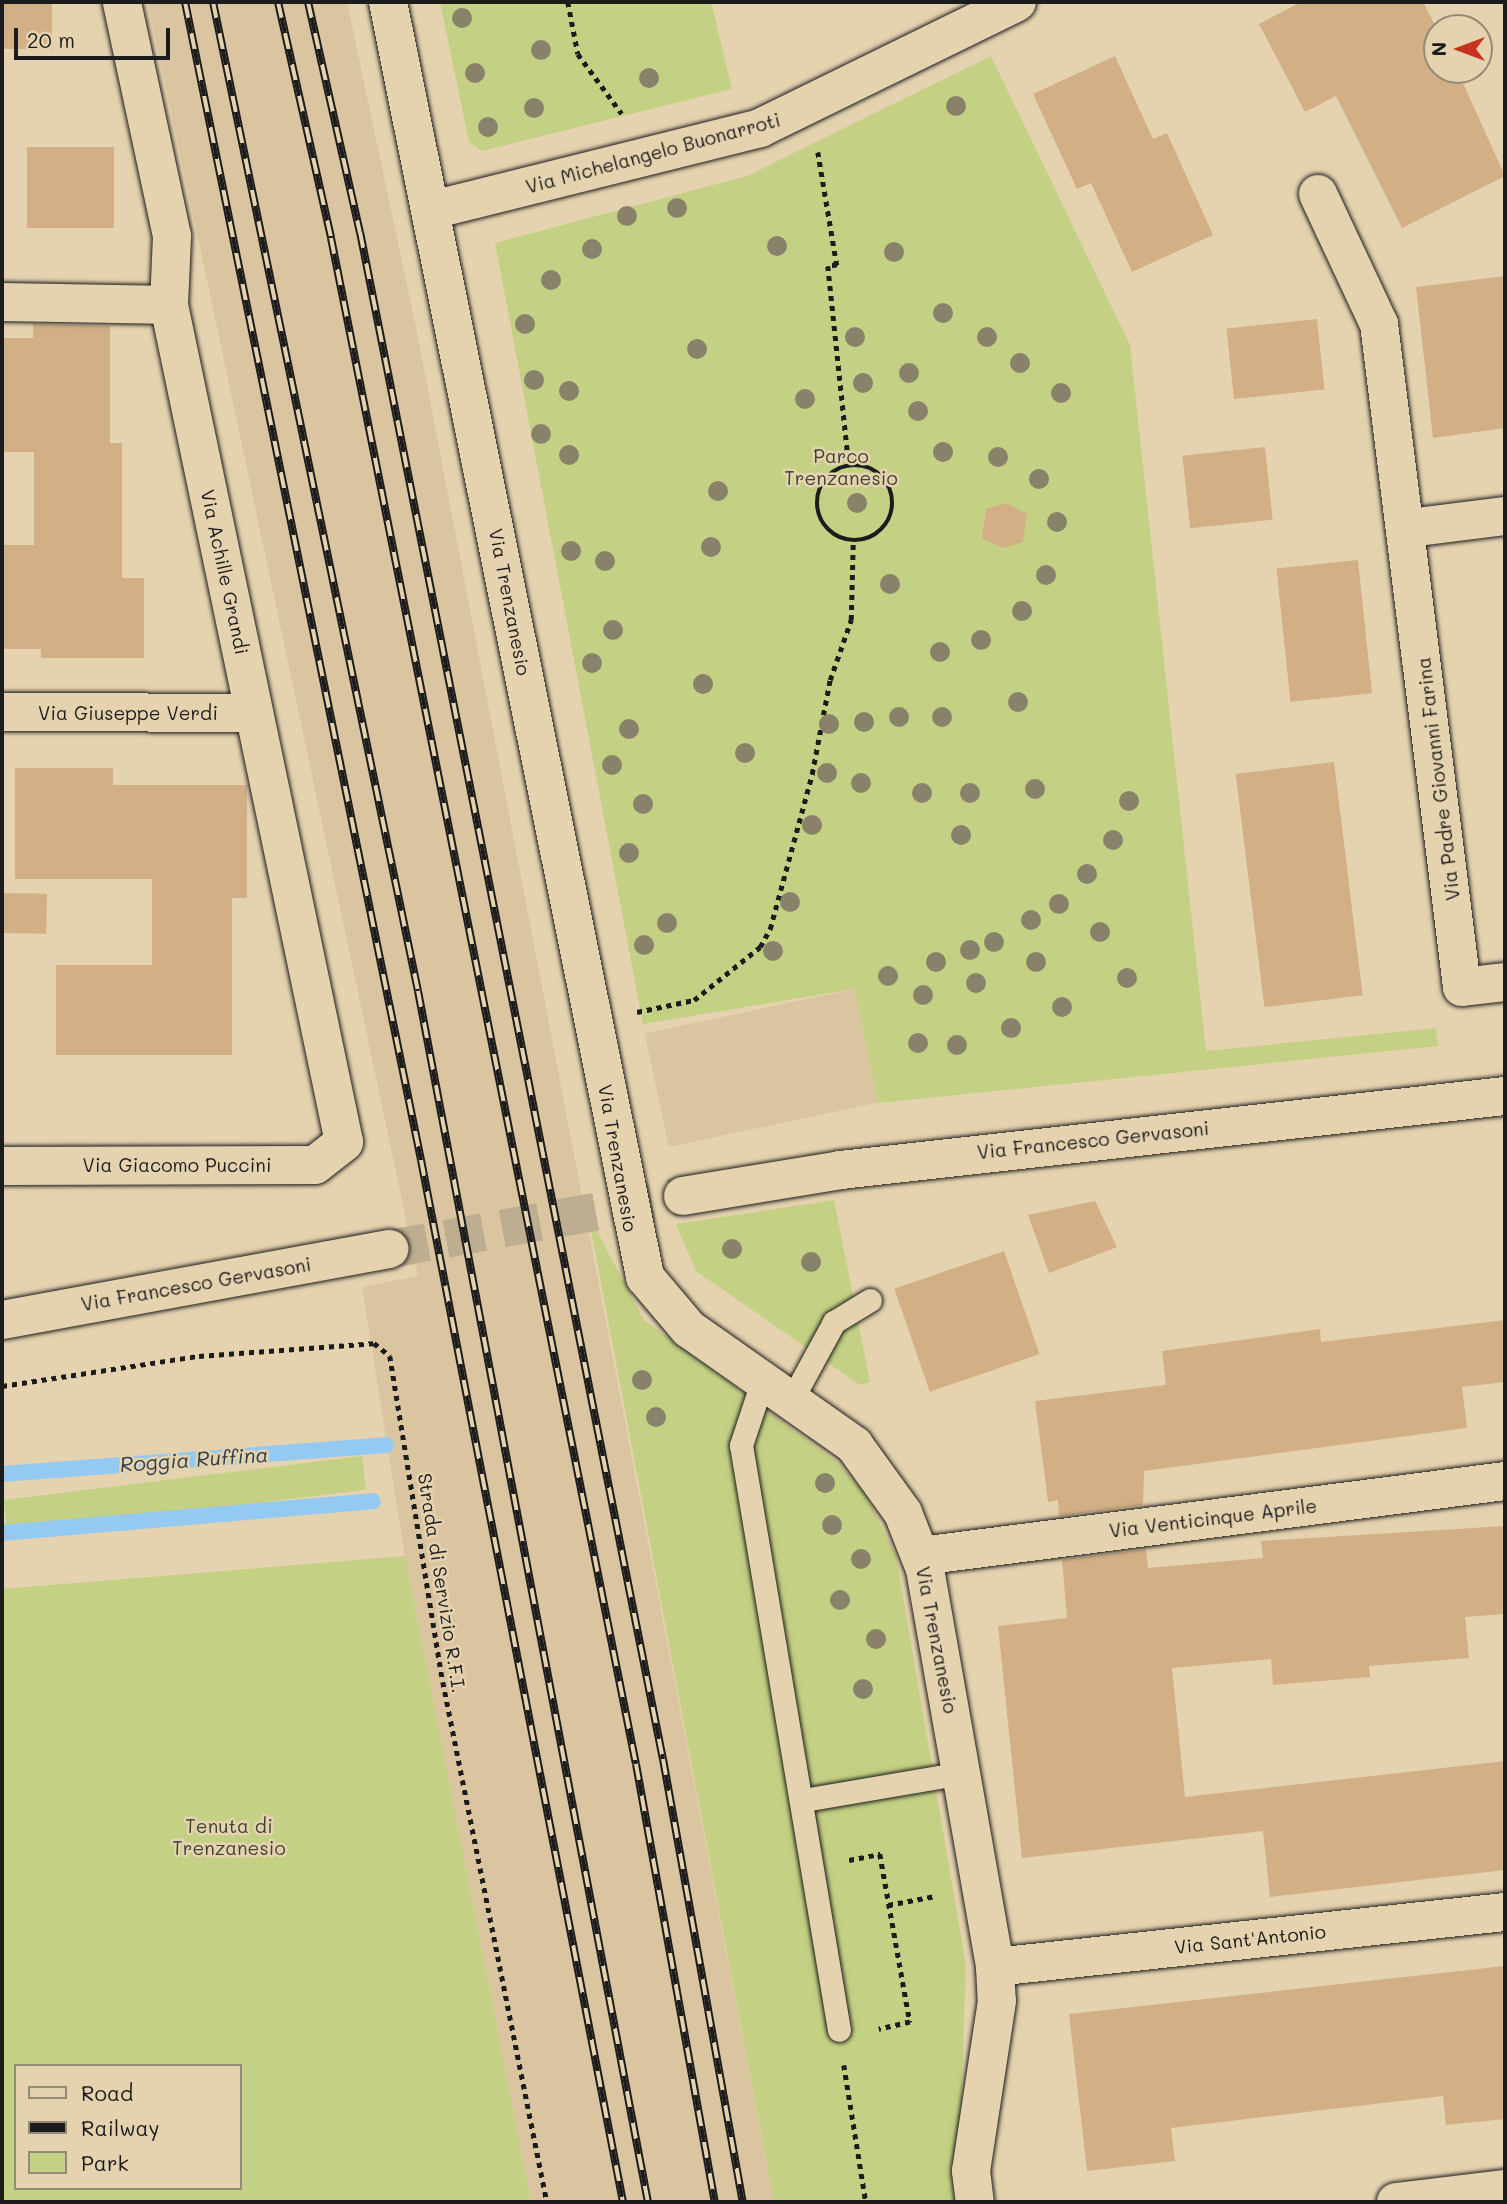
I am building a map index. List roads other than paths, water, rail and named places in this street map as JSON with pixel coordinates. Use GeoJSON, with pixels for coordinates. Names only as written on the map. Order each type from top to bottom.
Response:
{"type":"FeatureCollection","features":[{"type":"Feature","properties":{"kind":"street","name":"Via Achille Grandi"},"geometry":{"type":"LineString","coordinates":[[122,2],[173,236],[169,305],[344,1142]]}},
{"type":"Feature","properties":{"kind":"street","name":"Via Trenzanesio"},"geometry":{"type":"LineString","coordinates":[[388,2],[645,1277],[689,1329],[778,1389],[876,1469],[921,1556],[995,1967],[997,2001],[971,2171],[975,2202]]}},
{"type":"Feature","properties":{"kind":"street","name":"Via Michelangelo Buonarroti"},"geometry":{"type":"LineString","coordinates":[[432,210],[657,154],[804,111],[1017,2]]}},
{"type":"Feature","properties":{"kind":"street","name":"Via Padre Giovanni Farina"},"geometry":{"type":"LineString","coordinates":[[1318,194],[1379,324],[1409,528],[1462,988],[1505,982]]}},
{"type":"Feature","properties":{"kind":"street"},"geometry":{"type":"LineString","coordinates":[[2,302],[169,305]]}},
{"type":"Feature","properties":{"kind":"street"},"geometry":{"type":"LineString","coordinates":[[1409,528],[1505,516]]}},
{"type":"Feature","properties":{"kind":"street","name":"Via Giuseppe Verdi"},"geometry":{"type":"LineString","coordinates":[[2,712],[254,713]]}},
{"type":"Feature","properties":{"kind":"street","name":"Via Francesco Gervasoni"},"geometry":{"type":"LineString","coordinates":[[683,1196],[855,1168],[1505,1096]]}},
{"type":"Feature","properties":{"kind":"street","name":"Via Giacomo Puccini"},"geometry":{"type":"LineString","coordinates":[[2,1166],[315,1165],[344,1142]]}},
{"type":"Feature","properties":{"kind":"street","name":"Via Francesco Gervasoni"},"geometry":{"type":"LineString","coordinates":[[2,1320],[390,1249]]}},
{"type":"Feature","properties":{"kind":"street","name":"Via Venticinque Aprile"},"geometry":{"type":"LineString","coordinates":[[921,1556],[1505,1480]]}},
{"type":"Feature","properties":{"kind":"street","name":"Via Sant'Antonio"},"geometry":{"type":"LineString","coordinates":[[995,1967],[1505,1912]]}},
{"type":"Feature","properties":{"kind":"street"},"geometry":{"type":"LineString","coordinates":[[1396,2202],[1505,2189]]}},
{"type":"Feature","properties":{"kind":"lane"},"geometry":{"type":"LineString","coordinates":[[840,2033],[804,1800],[741,1445],[778,1389],[834,1322],[870,1300]]}},
{"type":"Feature","properties":{"kind":"lane"},"geometry":{"type":"LineString","coordinates":[[804,1800],[962,1773]]}},
{"type":"Feature","properties":{"kind":"waterway","name":"Roggia Ruffina"},"geometry":{"type":"LineString","coordinates":[[2,1474],[386,1445]]}},
{"type":"Feature","properties":{"kind":"waterway"},"geometry":{"type":"LineString","coordinates":[[2,1533],[373,1501]]}},
{"type":"Feature","properties":{"kind":"tunnel"},"geometry":{"type":"LineString","coordinates":[[390,1249],[683,1196]]}},
{"type":"Feature","properties":{"kind":"railway"},"geometry":{"type":"LineString","coordinates":[[185,2],[421,1160],[623,2202]]}},
{"type":"Feature","properties":{"kind":"railway"},"geometry":{"type":"LineString","coordinates":[[213,2],[418,991],[648,2202]]}},
{"type":"Feature","properties":{"kind":"railway"},"geometry":{"type":"LineString","coordinates":[[278,2],[331,238],[636,1764],[715,2202]]}},
{"type":"Feature","properties":{"kind":"railway"},"geometry":{"type":"LineString","coordinates":[[308,2],[360,232],[663,1759],[743,2202]]}},
{"type":"Feature","properties":{"kind":"park label","name":"Parco Trenzanesio"},"geometry":{"type":"Point","coordinates":[841,467]}},
{"type":"Feature","properties":{"kind":"park label","name":"Tenuta di Trenzanesio"},"geometry":{"type":"Point","coordinates":[229,1837]}}]}
